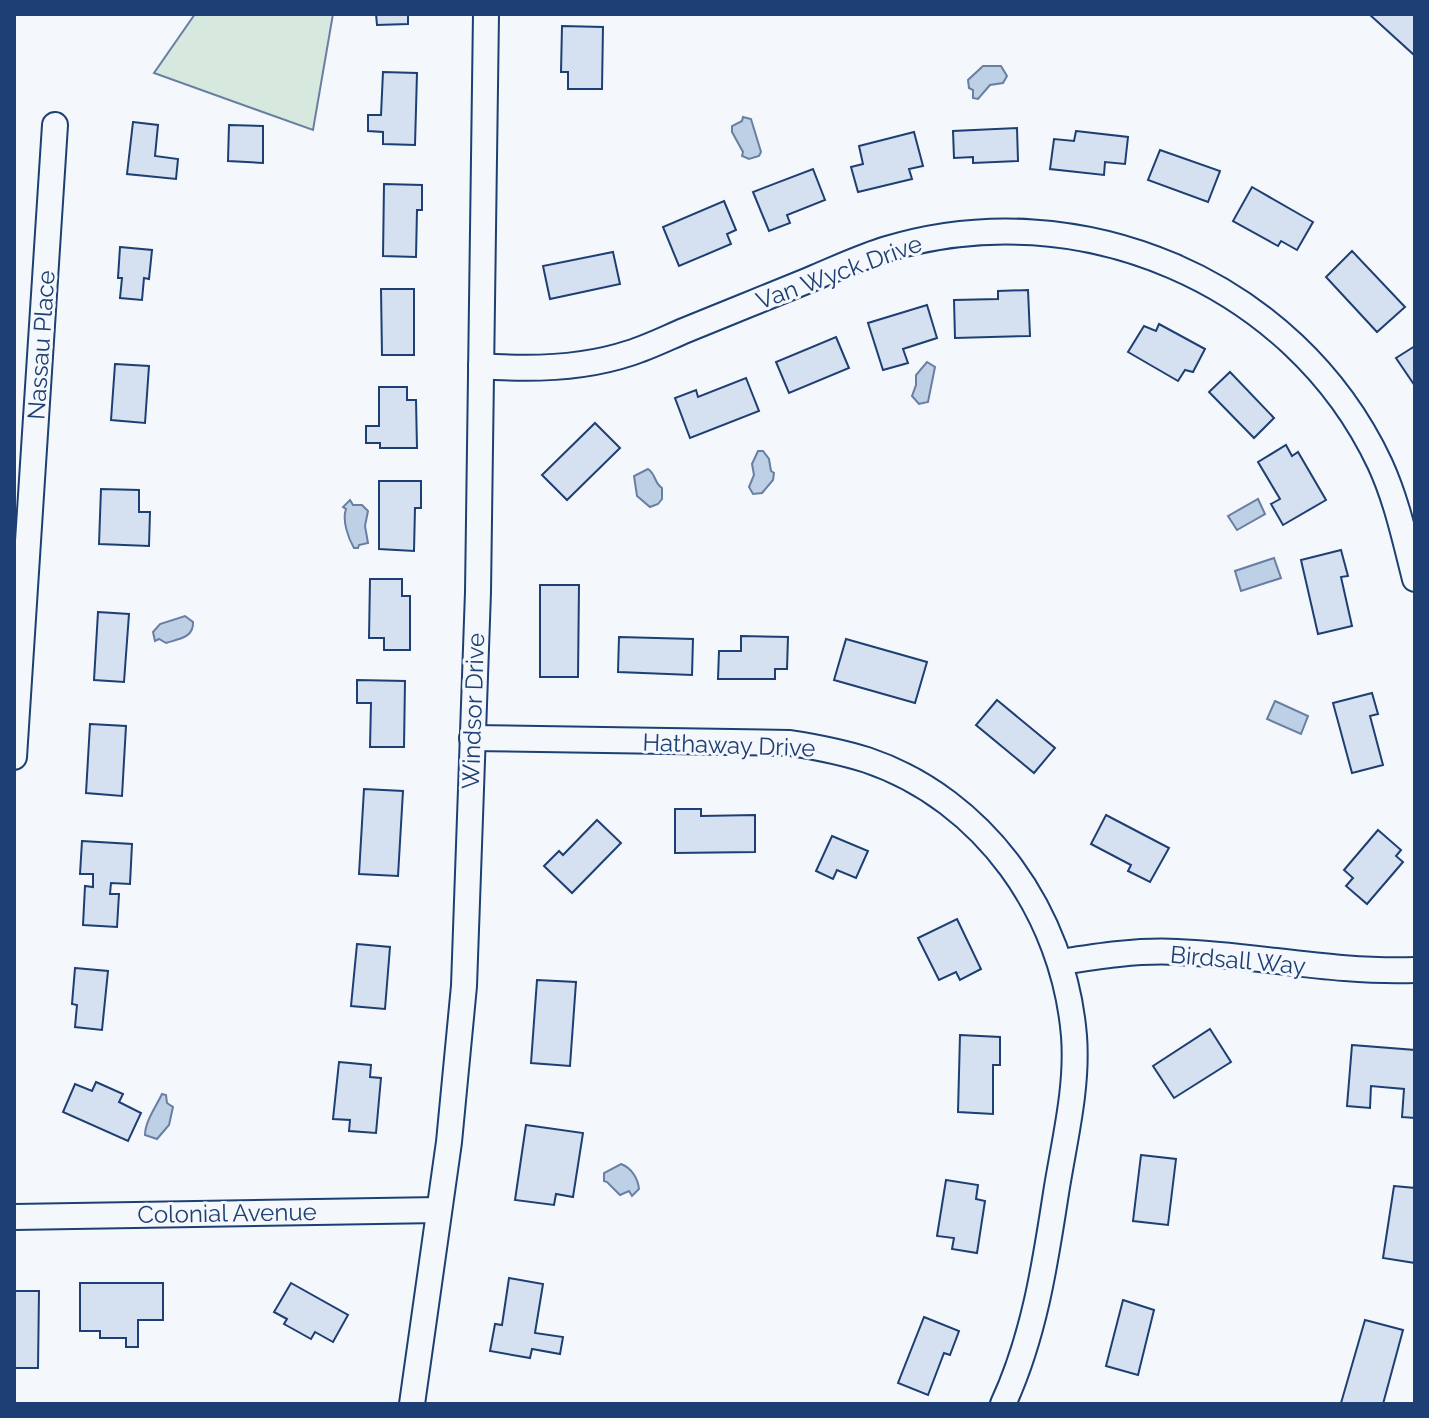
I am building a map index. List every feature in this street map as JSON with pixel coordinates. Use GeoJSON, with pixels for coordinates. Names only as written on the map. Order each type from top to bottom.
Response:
{"type":"FeatureCollection","features":[{"type":"Feature","properties":{"kind":"street","name":"Windsor Drive"},"geometry":{"type":"LineString","coordinates":[[412,1404],[449,1142],[464,986],[478,592],[486,14]]}},
{"type":"Feature","properties":{"kind":"street","name":"Nassau Place"},"geometry":{"type":"LineString","coordinates":[[14,757],[26,403],[55,125]]}},
{"type":"Feature","properties":{"kind":"street","name":"Van Wyck Drive"},"geometry":{"type":"LineString","coordinates":[[481,366],[545,368],[588,363],[630,353],[858,260],[928,239],[971,232],[1013,230],[1098,240],[1140,251],[1218,287],[1259,315],[1297,348],[1339,396],[1379,463],[1396,503],[1415,579]]}},
{"type":"Feature","properties":{"kind":"street","name":"Hathaway Drive"},"geometry":{"type":"LineString","coordinates":[[472,738],[790,743],[827,749],[869,761],[909,779],[942,799],[995,846],[1021,880],[1043,918],[1061,962],[1073,1026],[1074,1077],[1043,1281],[1027,1341],[1003,1404]]}},
{"type":"Feature","properties":{"kind":"street","name":"Birdsall Way"},"geometry":{"type":"LineString","coordinates":[[1061,962],[1122,953],[1174,952],[1331,969],[1415,970]]}},
{"type":"Feature","properties":{"kind":"street","name":"Colonial Avenue"},"geometry":{"type":"LineString","coordinates":[[14,1217],[439,1210]]}},
{"type":"Feature","properties":{"kind":"shaded area"},"geometry":{"type":"Polygon","coordinates":[[[195,14],[333,14],[313,130],[154,73],[195,14]]]}},
{"type":"Feature","properties":{"kind":"water"},"geometry":{"type":"Polygon","coordinates":[[[983,66],[1001,66],[1007,76],[1003,83],[990,85],[978,99],[973,98],[968,80],[983,66]]]}},
{"type":"Feature","properties":{"kind":"water"},"geometry":{"type":"Polygon","coordinates":[[[743,117],[751,119],[761,152],[759,156],[749,159],[742,156],[743,152],[732,132],[732,126],[742,121],[743,117]]]}},
{"type":"Feature","properties":{"kind":"water"},"geometry":{"type":"Polygon","coordinates":[[[927,362],[935,367],[928,402],[919,404],[912,396],[916,375],[927,362]]]}},
{"type":"Feature","properties":{"kind":"water"},"geometry":{"type":"Polygon","coordinates":[[[758,451],[763,451],[769,459],[774,473],[773,480],[762,493],[753,494],[749,487],[754,475],[752,464],[758,451]]]}},
{"type":"Feature","properties":{"kind":"water"},"geometry":{"type":"Polygon","coordinates":[[[648,469],[662,488],[662,499],[650,507],[637,496],[634,476],[648,469]]]}},
{"type":"Feature","properties":{"kind":"water"},"geometry":{"type":"Polygon","coordinates":[[[1258,499],[1265,514],[1237,530],[1228,516],[1258,499]]]}},
{"type":"Feature","properties":{"kind":"water"},"geometry":{"type":"Polygon","coordinates":[[[350,500],[353,505],[362,505],[368,511],[365,526],[368,543],[358,548],[354,548],[345,524],[346,509],[343,507],[350,500]]]}},
{"type":"Feature","properties":{"kind":"water"},"geometry":{"type":"Polygon","coordinates":[[[1274,558],[1281,578],[1241,591],[1235,571],[1274,558]]]}},
{"type":"Feature","properties":{"kind":"water"},"geometry":{"type":"Polygon","coordinates":[[[185,616],[193,622],[188,635],[166,643],[159,639],[155,641],[153,632],[160,624],[185,616]]]}},
{"type":"Feature","properties":{"kind":"water"},"geometry":{"type":"Polygon","coordinates":[[[1275,701],[1308,716],[1301,734],[1267,719],[1275,701]]]}},
{"type":"Feature","properties":{"kind":"water"},"geometry":{"type":"Polygon","coordinates":[[[162,1094],[166,1095],[167,1103],[173,1107],[169,1125],[157,1139],[145,1135],[149,1119],[162,1094]]]}},
{"type":"Feature","properties":{"kind":"water"},"geometry":{"type":"Polygon","coordinates":[[[621,1164],[631,1171],[637,1181],[639,1189],[632,1196],[629,1191],[620,1195],[604,1181],[604,1173],[621,1164]]]}},
{"type":"Feature","properties":{"kind":"building"},"geometry":{"type":"Polygon","coordinates":[[[376,14],[408,14],[408,24],[377,25],[376,14]]]}},
{"type":"Feature","properties":{"kind":"building"},"geometry":{"type":"Polygon","coordinates":[[[1369,14],[1415,14],[1415,52],[1413,54],[1369,14]]]}},
{"type":"Feature","properties":{"kind":"building"},"geometry":{"type":"Polygon","coordinates":[[[562,26],[603,27],[602,89],[568,89],[568,72],[561,72],[562,26]]]}},
{"type":"Feature","properties":{"kind":"building"},"geometry":{"type":"Polygon","coordinates":[[[383,72],[417,73],[415,145],[383,144],[383,132],[368,131],[368,115],[381,115],[383,72]]]}},
{"type":"Feature","properties":{"kind":"building"},"geometry":{"type":"Polygon","coordinates":[[[133,122],[158,125],[155,156],[178,159],[176,179],[127,174],[133,122]]]}},
{"type":"Feature","properties":{"kind":"building"},"geometry":{"type":"Polygon","coordinates":[[[229,125],[263,126],[263,163],[228,161],[229,125]]]}},
{"type":"Feature","properties":{"kind":"building"},"geometry":{"type":"Polygon","coordinates":[[[1017,128],[1018,161],[973,163],[973,157],[954,158],[953,131],[1017,128]]]}},
{"type":"Feature","properties":{"kind":"building"},"geometry":{"type":"Polygon","coordinates":[[[1076,131],[1128,137],[1125,164],[1105,162],[1104,175],[1050,169],[1054,139],[1074,141],[1076,131]]]}},
{"type":"Feature","properties":{"kind":"building"},"geometry":{"type":"Polygon","coordinates":[[[914,132],[923,166],[909,169],[912,179],[858,192],[851,167],[863,164],[859,146],[914,132]]]}},
{"type":"Feature","properties":{"kind":"building"},"geometry":{"type":"Polygon","coordinates":[[[1160,150],[1220,171],[1208,202],[1148,180],[1160,150]]]}},
{"type":"Feature","properties":{"kind":"building"},"geometry":{"type":"Polygon","coordinates":[[[813,169],[825,200],[787,215],[790,223],[769,231],[753,192],[813,169]]]}},
{"type":"Feature","properties":{"kind":"building"},"geometry":{"type":"Polygon","coordinates":[[[384,184],[422,185],[422,210],[417,210],[416,257],[383,256],[384,184]]]}},
{"type":"Feature","properties":{"kind":"building"},"geometry":{"type":"Polygon","coordinates":[[[1252,187],[1313,222],[1297,250],[1281,241],[1278,246],[1233,221],[1252,187]]]}},
{"type":"Feature","properties":{"kind":"building"},"geometry":{"type":"Polygon","coordinates":[[[724,201],[736,230],[727,234],[731,244],[679,266],[663,227],[724,201]]]}},
{"type":"Feature","properties":{"kind":"building"},"geometry":{"type":"Polygon","coordinates":[[[120,247],[152,250],[149,279],[144,278],[142,300],[120,298],[120,247]]]}},
{"type":"Feature","properties":{"kind":"building"},"geometry":{"type":"Polygon","coordinates":[[[1352,251],[1405,307],[1377,332],[1326,277],[1352,251]]]}},
{"type":"Feature","properties":{"kind":"building"},"geometry":{"type":"Polygon","coordinates":[[[613,252],[620,284],[550,299],[543,266],[613,252]]]}},
{"type":"Feature","properties":{"kind":"building"},"geometry":{"type":"Polygon","coordinates":[[[381,289],[414,289],[414,355],[382,355],[381,289]]]}},
{"type":"Feature","properties":{"kind":"building"},"geometry":{"type":"Polygon","coordinates":[[[1028,290],[1030,336],[955,338],[954,300],[998,299],[998,291],[1028,290]]]}},
{"type":"Feature","properties":{"kind":"building"},"geometry":{"type":"Polygon","coordinates":[[[927,305],[937,338],[903,349],[908,363],[883,370],[868,323],[927,305]]]}},
{"type":"Feature","properties":{"kind":"building"},"geometry":{"type":"Polygon","coordinates":[[[1159,324],[1205,349],[1193,372],[1185,370],[1178,381],[1128,352],[1144,326],[1156,331],[1159,324]]]}},
{"type":"Feature","properties":{"kind":"building"},"geometry":{"type":"Polygon","coordinates":[[[836,337],[849,368],[789,393],[776,362],[836,337]]]}},
{"type":"Feature","properties":{"kind":"building"},"geometry":{"type":"Polygon","coordinates":[[[1415,346],[1415,386],[1396,358],[1415,346]]]}},
{"type":"Feature","properties":{"kind":"building"},"geometry":{"type":"Polygon","coordinates":[[[115,364],[149,366],[145,423],[111,420],[115,364]]]}},
{"type":"Feature","properties":{"kind":"building"},"geometry":{"type":"Polygon","coordinates":[[[1230,372],[1274,418],[1254,438],[1209,392],[1230,372]]]}},
{"type":"Feature","properties":{"kind":"building"},"geometry":{"type":"Polygon","coordinates":[[[746,378],[759,411],[690,438],[675,398],[696,390],[698,397],[746,378]]]}},
{"type":"Feature","properties":{"kind":"building"},"geometry":{"type":"Polygon","coordinates":[[[379,387],[407,387],[407,400],[416,400],[417,448],[380,448],[380,443],[366,443],[366,426],[379,426],[379,387]]]}},
{"type":"Feature","properties":{"kind":"building"},"geometry":{"type":"Polygon","coordinates":[[[595,423],[620,448],[567,500],[542,475],[595,423]]]}},
{"type":"Feature","properties":{"kind":"building"},"geometry":{"type":"Polygon","coordinates":[[[1286,445],[1292,456],[1298,452],[1326,500],[1283,525],[1271,504],[1280,499],[1258,462],[1286,445]]]}},
{"type":"Feature","properties":{"kind":"building"},"geometry":{"type":"Polygon","coordinates":[[[379,481],[421,481],[421,508],[415,508],[414,551],[379,549],[379,481]]]}},
{"type":"Feature","properties":{"kind":"building"},"geometry":{"type":"Polygon","coordinates":[[[101,489],[139,490],[139,512],[150,512],[149,546],[99,544],[101,489]]]}},
{"type":"Feature","properties":{"kind":"building"},"geometry":{"type":"Polygon","coordinates":[[[1341,550],[1348,576],[1341,577],[1352,626],[1318,634],[1301,560],[1341,550]]]}},
{"type":"Feature","properties":{"kind":"building"},"geometry":{"type":"Polygon","coordinates":[[[370,579],[402,579],[402,596],[410,596],[410,650],[384,650],[384,638],[369,638],[370,579]]]}},
{"type":"Feature","properties":{"kind":"building"},"geometry":{"type":"Polygon","coordinates":[[[540,585],[579,585],[578,677],[540,677],[540,585]]]}},
{"type":"Feature","properties":{"kind":"building"},"geometry":{"type":"Polygon","coordinates":[[[98,612],[129,614],[124,682],[94,680],[98,612]]]}},
{"type":"Feature","properties":{"kind":"building"},"geometry":{"type":"Polygon","coordinates":[[[741,636],[788,637],[787,669],[775,669],[775,679],[718,679],[719,651],[741,651],[741,636]]]}},
{"type":"Feature","properties":{"kind":"building"},"geometry":{"type":"Polygon","coordinates":[[[619,637],[693,639],[692,675],[618,672],[619,637]]]}},
{"type":"Feature","properties":{"kind":"building"},"geometry":{"type":"Polygon","coordinates":[[[846,639],[927,662],[915,703],[834,680],[846,639]]]}},
{"type":"Feature","properties":{"kind":"building"},"geometry":{"type":"Polygon","coordinates":[[[357,680],[405,681],[404,747],[370,747],[371,703],[357,703],[357,680]]]}},
{"type":"Feature","properties":{"kind":"building"},"geometry":{"type":"Polygon","coordinates":[[[1372,693],[1378,714],[1370,716],[1383,765],[1352,773],[1333,703],[1372,693]]]}},
{"type":"Feature","properties":{"kind":"building"},"geometry":{"type":"Polygon","coordinates":[[[997,700],[1055,748],[1034,773],[976,725],[997,700]]]}},
{"type":"Feature","properties":{"kind":"building"},"geometry":{"type":"Polygon","coordinates":[[[90,724],[126,726],[122,796],[86,793],[90,724]]]}},
{"type":"Feature","properties":{"kind":"building"},"geometry":{"type":"Polygon","coordinates":[[[364,789],[403,791],[398,876],[359,874],[364,789]]]}},
{"type":"Feature","properties":{"kind":"building"},"geometry":{"type":"Polygon","coordinates":[[[675,809],[701,809],[701,816],[755,815],[755,852],[675,853],[675,809]]]}},
{"type":"Feature","properties":{"kind":"building"},"geometry":{"type":"Polygon","coordinates":[[[1106,815],[1169,848],[1150,882],[1128,871],[1131,865],[1091,844],[1106,815]]]}},
{"type":"Feature","properties":{"kind":"building"},"geometry":{"type":"Polygon","coordinates":[[[597,820],[621,843],[572,893],[544,866],[559,851],[563,855],[597,820]]]}},
{"type":"Feature","properties":{"kind":"building"},"geometry":{"type":"Polygon","coordinates":[[[1378,830],[1401,850],[1396,856],[1403,862],[1367,904],[1346,886],[1353,878],[1344,870],[1378,830]]]}},
{"type":"Feature","properties":{"kind":"building"},"geometry":{"type":"Polygon","coordinates":[[[832,836],[868,851],[856,878],[837,870],[833,879],[816,871],[832,836]]]}},
{"type":"Feature","properties":{"kind":"building"},"geometry":{"type":"Polygon","coordinates":[[[82,841],[132,844],[130,884],[111,883],[110,894],[119,894],[117,927],[83,925],[85,886],[93,887],[93,874],[80,874],[82,841]]]}},
{"type":"Feature","properties":{"kind":"building"},"geometry":{"type":"Polygon","coordinates":[[[957,919],[981,969],[960,980],[956,972],[939,980],[918,938],[957,919]]]}},
{"type":"Feature","properties":{"kind":"building"},"geometry":{"type":"Polygon","coordinates":[[[357,944],[390,947],[385,1009],[351,1006],[357,944]]]}},
{"type":"Feature","properties":{"kind":"building"},"geometry":{"type":"Polygon","coordinates":[[[75,968],[108,971],[102,1030],[75,1027],[77,1005],[72,1004],[75,968]]]}},
{"type":"Feature","properties":{"kind":"building"},"geometry":{"type":"Polygon","coordinates":[[[537,980],[576,982],[570,1066],[531,1063],[537,980]]]}},
{"type":"Feature","properties":{"kind":"building"},"geometry":{"type":"Polygon","coordinates":[[[1210,1029],[1231,1062],[1174,1098],[1153,1066],[1210,1029]]]}},
{"type":"Feature","properties":{"kind":"building"},"geometry":{"type":"Polygon","coordinates":[[[960,1035],[1000,1037],[1000,1065],[993,1065],[993,1114],[958,1112],[960,1035]]]}},
{"type":"Feature","properties":{"kind":"building"},"geometry":{"type":"Polygon","coordinates":[[[1352,1045],[1415,1050],[1415,1118],[1402,1117],[1404,1089],[1371,1086],[1370,1108],[1347,1106],[1352,1045]]]}},
{"type":"Feature","properties":{"kind":"building"},"geometry":{"type":"Polygon","coordinates":[[[339,1062],[371,1065],[370,1077],[381,1078],[376,1133],[349,1131],[350,1120],[333,1119],[339,1062]]]}},
{"type":"Feature","properties":{"kind":"building"},"geometry":{"type":"Polygon","coordinates":[[[96,1082],[123,1094],[119,1102],[141,1113],[128,1141],[63,1112],[75,1084],[92,1091],[96,1082]]]}},
{"type":"Feature","properties":{"kind":"building"},"geometry":{"type":"Polygon","coordinates":[[[526,1125],[583,1133],[573,1197],[556,1194],[554,1205],[515,1200],[526,1125]]]}},
{"type":"Feature","properties":{"kind":"building"},"geometry":{"type":"Polygon","coordinates":[[[1141,1155],[1176,1159],[1168,1225],[1133,1221],[1141,1155]]]}},
{"type":"Feature","properties":{"kind":"building"},"geometry":{"type":"Polygon","coordinates":[[[946,1180],[978,1185],[976,1199],[985,1201],[977,1253],[952,1249],[954,1238],[937,1236],[946,1180]]]}},
{"type":"Feature","properties":{"kind":"building"},"geometry":{"type":"Polygon","coordinates":[[[1394,1186],[1415,1188],[1415,1263],[1383,1258],[1394,1186]]]}},
{"type":"Feature","properties":{"kind":"building"},"geometry":{"type":"Polygon","coordinates":[[[509,1278],[543,1284],[535,1333],[563,1337],[560,1354],[532,1349],[530,1358],[490,1351],[495,1324],[502,1325],[509,1278]]]}},
{"type":"Feature","properties":{"kind":"building"},"geometry":{"type":"Polygon","coordinates":[[[80,1283],[163,1283],[163,1320],[138,1320],[138,1347],[126,1347],[126,1338],[100,1338],[100,1331],[80,1331],[80,1283]]]}},
{"type":"Feature","properties":{"kind":"building"},"geometry":{"type":"Polygon","coordinates":[[[291,1283],[348,1315],[333,1342],[315,1332],[311,1339],[284,1324],[287,1319],[274,1312],[291,1283]]]}},
{"type":"Feature","properties":{"kind":"building"},"geometry":{"type":"Polygon","coordinates":[[[14,1291],[39,1291],[38,1368],[14,1368],[14,1291]]]}},
{"type":"Feature","properties":{"kind":"building"},"geometry":{"type":"Polygon","coordinates":[[[1123,1300],[1154,1310],[1138,1375],[1106,1366],[1123,1300]]]}},
{"type":"Feature","properties":{"kind":"building"},"geometry":{"type":"Polygon","coordinates":[[[924,1317],[959,1331],[950,1355],[944,1353],[928,1395],[898,1383],[924,1317]]]}},
{"type":"Feature","properties":{"kind":"building"},"geometry":{"type":"Polygon","coordinates":[[[1365,1320],[1403,1330],[1383,1404],[1344,1404],[1341,1403],[1365,1320]]]}}]}
